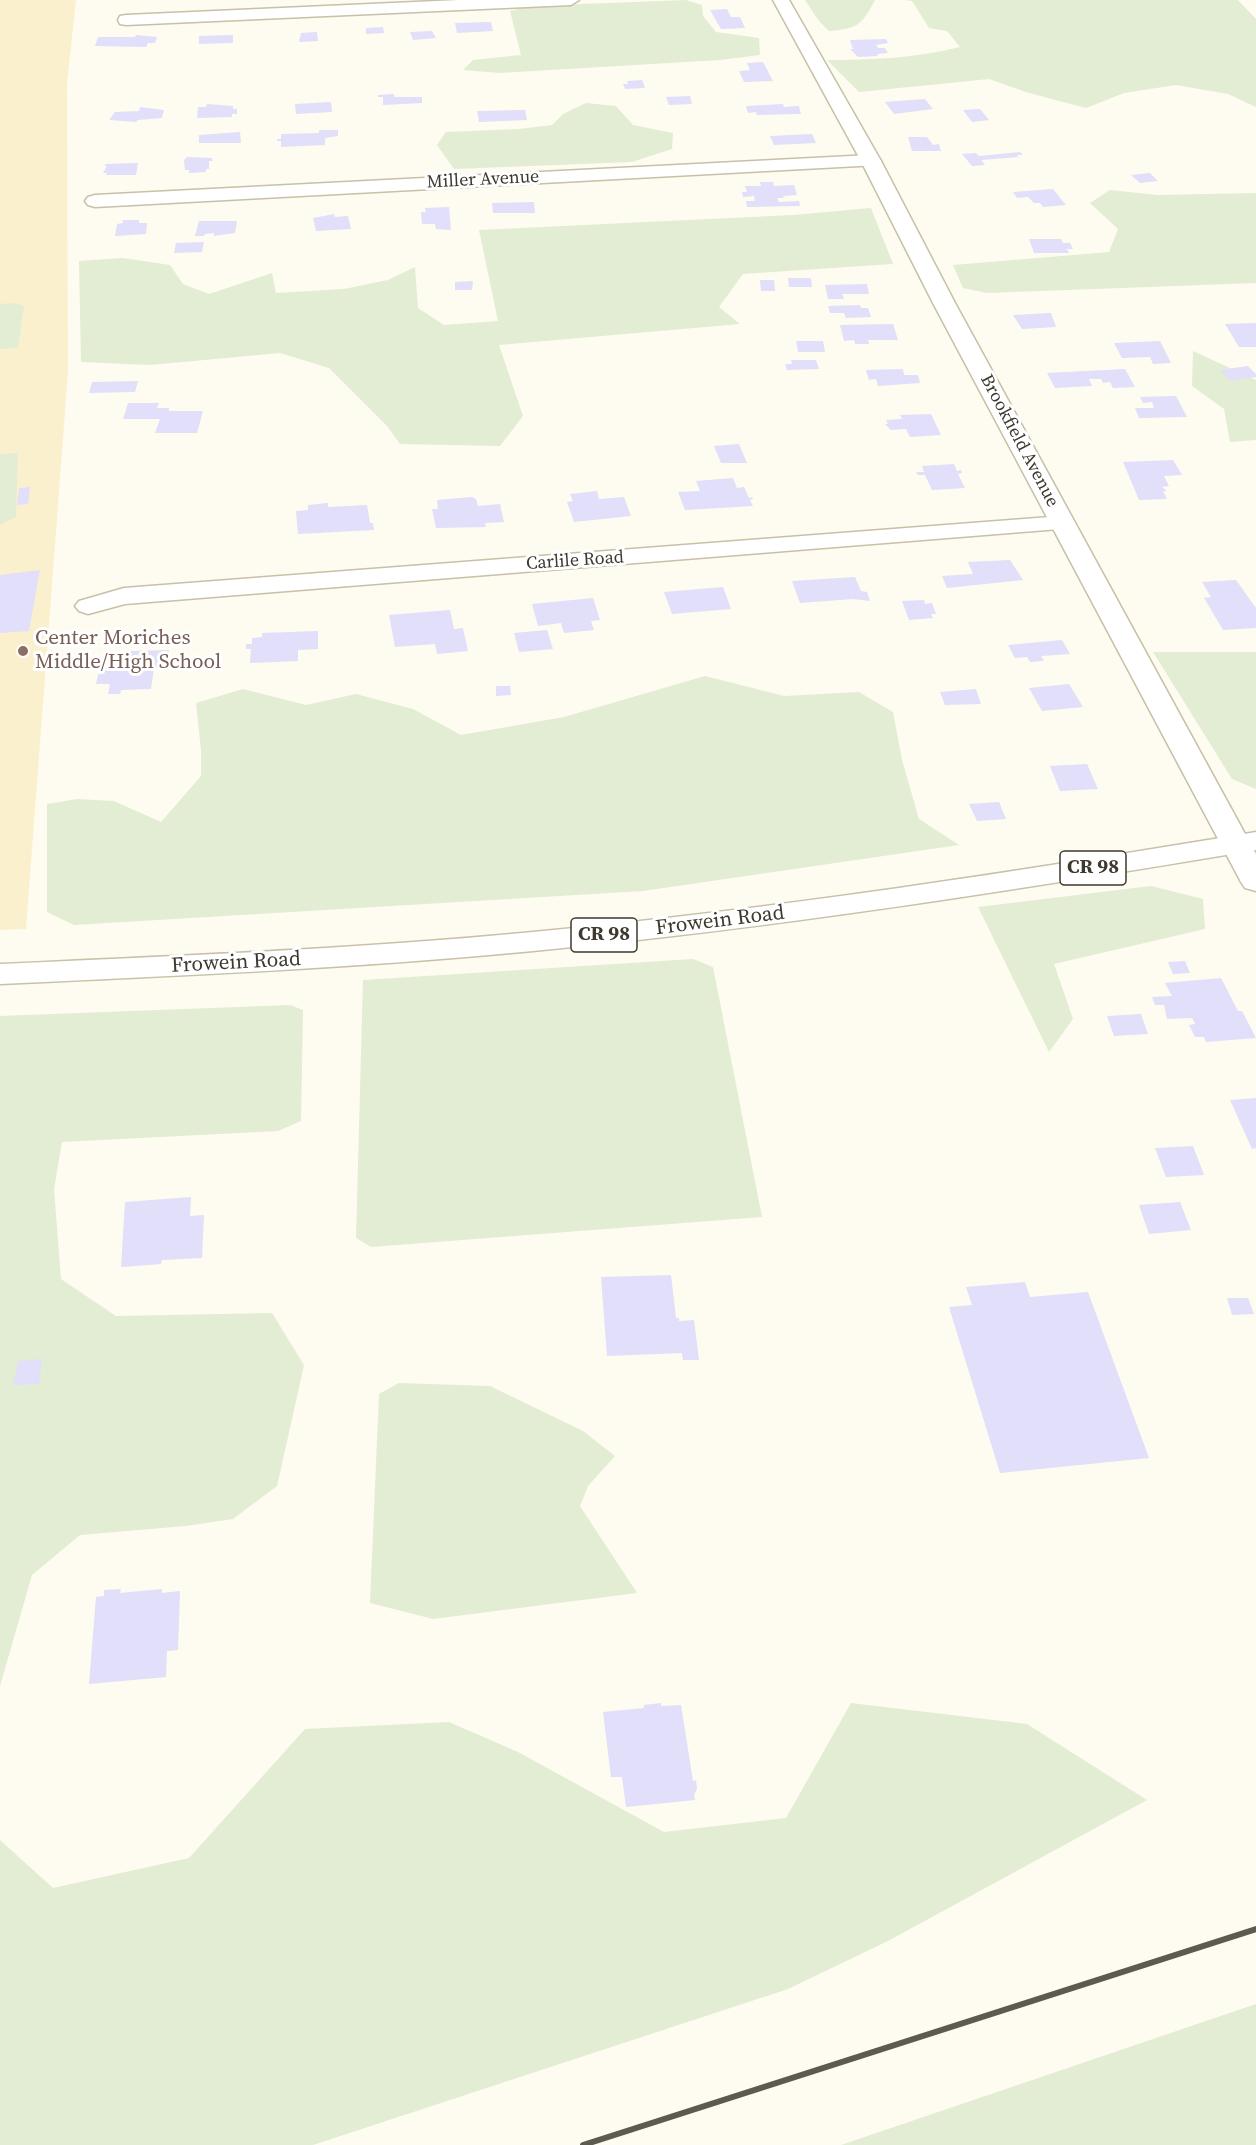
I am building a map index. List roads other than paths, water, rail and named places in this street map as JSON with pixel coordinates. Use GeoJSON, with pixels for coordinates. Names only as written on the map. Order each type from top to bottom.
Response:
{"type":"FeatureCollection","features":[{"type":"Feature","properties":{"kind":"main road"},"geometry":{"type":"LineString","coordinates":[[126,20],[571,0]]}},
{"type":"Feature","properties":{"kind":"main road","name":"Brookfield Avenue"},"geometry":{"type":"LineString","coordinates":[[781,0],[871,160],[944,303],[1063,523],[1246,843],[1256,882]]}},
{"type":"Feature","properties":{"kind":"main road","name":"Miller Avenue"},"geometry":{"type":"LineString","coordinates":[[95,201],[871,160]]}},
{"type":"Feature","properties":{"kind":"main road","name":"Carlile Road"},"geometry":{"type":"LineString","coordinates":[[88,606],[124,596],[1063,523]]}},
{"type":"Feature","properties":{"kind":"main road","name":"Frowein Road"},"geometry":{"type":"LineString","coordinates":[[0,974],[322,959],[605,935],[882,901],[1246,843]]}},
{"type":"Feature","properties":{"kind":"railway"},"geometry":{"type":"LineString","coordinates":[[583,2145],[1256,1929]]}},
{"type":"Feature","properties":{"kind":"place","name":"Center Moriches Middle/High School"},"geometry":{"type":"Point","coordinates":[23,651]}}]}
